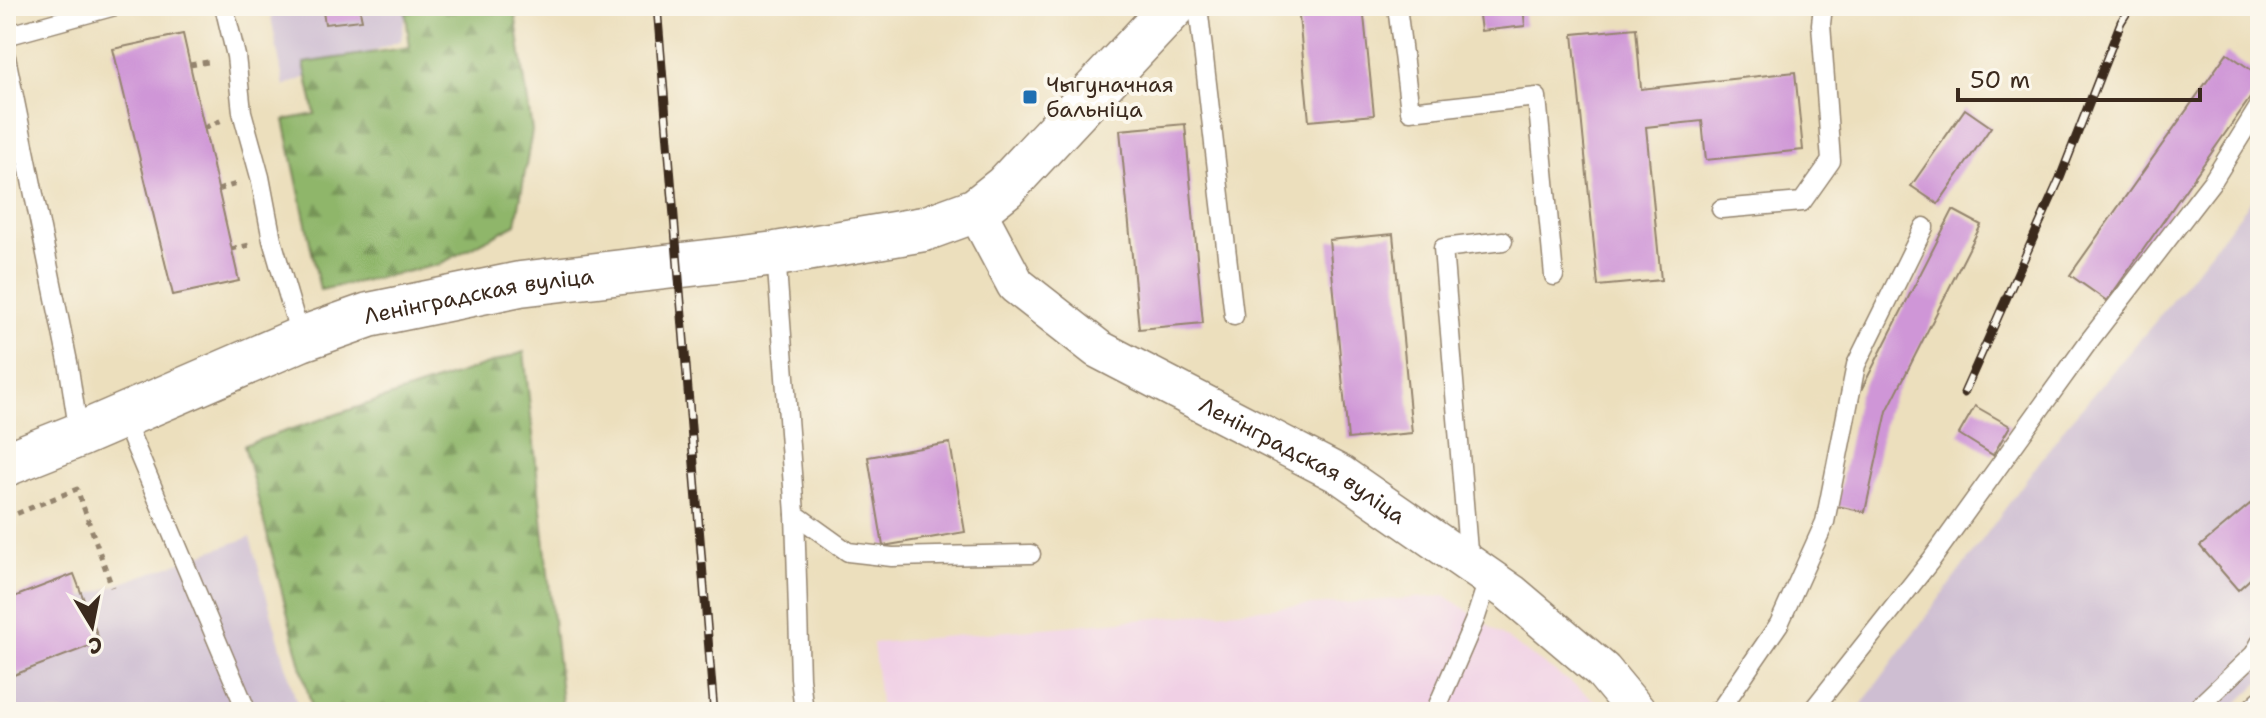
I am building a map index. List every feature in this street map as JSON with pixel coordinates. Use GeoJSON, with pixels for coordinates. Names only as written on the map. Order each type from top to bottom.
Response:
{"type":"FeatureCollection","features":[{"type":"Feature","properties":{"kind":"street","name":"Ленінградская вуліца"},"geometry":{"type":"LineString","coordinates":[[6,464],[301,339],[369,315],[520,284],[776,254],[924,229],[976,210],[1005,187],[1174,6]]}},
{"type":"Feature","properties":{"kind":"street","name":"Ленінградская вуліца"},"geometry":{"type":"LineString","coordinates":[[976,210],[1016,285],[1098,349],[1341,475],[1511,593],[1603,671],[1637,712]]}},
{"type":"Feature","properties":{"kind":"lane"},"geometry":{"type":"LineString","coordinates":[[6,36],[115,6]]}},
{"type":"Feature","properties":{"kind":"lane"},"geometry":{"type":"LineString","coordinates":[[224,6],[236,56],[242,112],[260,177],[272,240],[301,339]]}},
{"type":"Feature","properties":{"kind":"lane"},"geometry":{"type":"LineString","coordinates":[[1198,6],[1234,316]]}},
{"type":"Feature","properties":{"kind":"lane"},"geometry":{"type":"LineString","coordinates":[[1397,6],[1410,111],[1537,97],[1554,276]]}},
{"type":"Feature","properties":{"kind":"lane"},"geometry":{"type":"LineString","coordinates":[[1721,209],[1802,202],[1831,161],[1821,24],[1823,6]]}},
{"type":"Feature","properties":{"kind":"lane"},"geometry":{"type":"LineString","coordinates":[[6,57],[10,98],[68,362],[79,435]]}},
{"type":"Feature","properties":{"kind":"lane"},"geometry":{"type":"LineString","coordinates":[[1811,712],[1932,559],[2089,341],[2214,179],[2260,105]]}},
{"type":"Feature","properties":{"kind":"lane"},"geometry":{"type":"LineString","coordinates":[[1715,712],[1722,707],[1779,624],[1825,522],[1856,365],[1924,227]]}},
{"type":"Feature","properties":{"kind":"lane"},"geometry":{"type":"LineString","coordinates":[[1435,712],[1476,617],[1479,570],[1443,248],[1503,241]]}},
{"type":"Feature","properties":{"kind":"lane"},"geometry":{"type":"LineString","coordinates":[[776,254],[795,514],[800,678],[804,712]]}},
{"type":"Feature","properties":{"kind":"lane"},"geometry":{"type":"LineString","coordinates":[[123,417],[247,712]]}},
{"type":"Feature","properties":{"kind":"lane"},"geometry":{"type":"LineString","coordinates":[[795,514],[848,552],[892,557],[1031,554]]}},
{"type":"Feature","properties":{"kind":"lane"},"geometry":{"type":"LineString","coordinates":[[2193,712],[2258,653]]}},
{"type":"Feature","properties":{"kind":"lane"},"geometry":{"type":"LineString","coordinates":[[2247,712],[2260,700]]}},
{"type":"Feature","properties":{"kind":"path"},"geometry":{"type":"LineString","coordinates":[[6,518],[77,489],[112,587]]}},
{"type":"Feature","properties":{"kind":"shaded area"},"geometry":{"type":"Polygon","coordinates":[[[269,6],[407,6],[401,40],[284,86],[269,6]]]}},
{"type":"Feature","properties":{"kind":"shaded area"},"geometry":{"type":"Polygon","coordinates":[[[2260,189],[2260,682],[2228,712],[1856,712],[2065,427],[2154,323],[2260,189]]]}},
{"type":"Feature","properties":{"kind":"shaded area"},"geometry":{"type":"Polygon","coordinates":[[[250,537],[299,712],[6,712],[6,600],[74,574],[83,597],[250,537]]]}},
{"type":"Feature","properties":{"kind":"shaded area"},"geometry":{"type":"Polygon","coordinates":[[[1446,596],[1608,709],[1606,712],[881,712],[873,643],[1282,607],[1446,596]]]}},
{"type":"Feature","properties":{"kind":"green space"},"geometry":{"type":"Polygon","coordinates":[[[405,6],[514,6],[532,131],[516,224],[438,265],[320,290],[284,120],[315,114],[304,63],[410,47],[405,6]]]}},
{"type":"Feature","properties":{"kind":"green space"},"geometry":{"type":"Polygon","coordinates":[[[524,352],[563,712],[313,712],[244,445],[524,352]]]}},
{"type":"Feature","properties":{"kind":"building"},"geometry":{"type":"Polygon","coordinates":[[[322,6],[359,6],[362,20],[325,24],[322,6]]]}},
{"type":"Feature","properties":{"kind":"building"},"geometry":{"type":"Polygon","coordinates":[[[1298,6],[1363,6],[1374,115],[1309,121],[1298,6]]]}},
{"type":"Feature","properties":{"kind":"building"},"geometry":{"type":"Polygon","coordinates":[[[1523,6],[1525,26],[1481,31],[1478,8],[1523,6]]]}},
{"type":"Feature","properties":{"kind":"building"},"geometry":{"type":"Polygon","coordinates":[[[1636,28],[1641,89],[1795,72],[1803,150],[1706,160],[1702,121],[1646,127],[1661,280],[1598,286],[1573,34],[1636,28]]]}},
{"type":"Feature","properties":{"kind":"building"},"geometry":{"type":"Polygon","coordinates":[[[183,34],[239,281],[173,295],[113,49],[183,34]]]}},
{"type":"Feature","properties":{"kind":"building"},"geometry":{"type":"Polygon","coordinates":[[[2227,53],[2260,76],[2260,84],[2107,301],[2070,275],[2227,53]]]}},
{"type":"Feature","properties":{"kind":"building"},"geometry":{"type":"Polygon","coordinates":[[[1965,109],[1991,127],[1938,204],[1911,186],[1965,109]]]}},
{"type":"Feature","properties":{"kind":"building"},"geometry":{"type":"Polygon","coordinates":[[[1185,124],[1203,323],[1139,329],[1120,130],[1185,124]]]}},
{"type":"Feature","properties":{"kind":"building"},"geometry":{"type":"Polygon","coordinates":[[[1953,210],[1981,225],[1887,411],[1865,512],[1837,506],[1858,396],[1953,210]]]}},
{"type":"Feature","properties":{"kind":"building"},"geometry":{"type":"Polygon","coordinates":[[[1393,234],[1412,433],[1348,439],[1329,240],[1393,234]]]}},
{"type":"Feature","properties":{"kind":"building"},"geometry":{"type":"Polygon","coordinates":[[[1975,406],[2010,426],[1993,455],[1959,434],[1975,406]]]}},
{"type":"Feature","properties":{"kind":"building"},"geometry":{"type":"Polygon","coordinates":[[[950,443],[965,532],[883,546],[868,457],[950,443]]]}},
{"type":"Feature","properties":{"kind":"building"},"geometry":{"type":"Polygon","coordinates":[[[2250,504],[2260,515],[2260,570],[2238,590],[2200,546],[2250,504]]]}},
{"type":"Feature","properties":{"kind":"building"},"geometry":{"type":"Polygon","coordinates":[[[74,574],[100,642],[6,678],[6,600],[74,574]]]}},
{"type":"Feature","properties":{"kind":"railway"},"geometry":{"type":"LineString","coordinates":[[657,6],[714,712]]}},
{"type":"Feature","properties":{"kind":"railway"},"geometry":{"type":"LineString","coordinates":[[1964,393],[2060,178],[2121,22],[2131,6]]}},
{"type":"Feature","properties":{"kind":"place","name":"Чыгуначная бальніца"},"geometry":{"type":"Point","coordinates":[1030,97]}}]}
